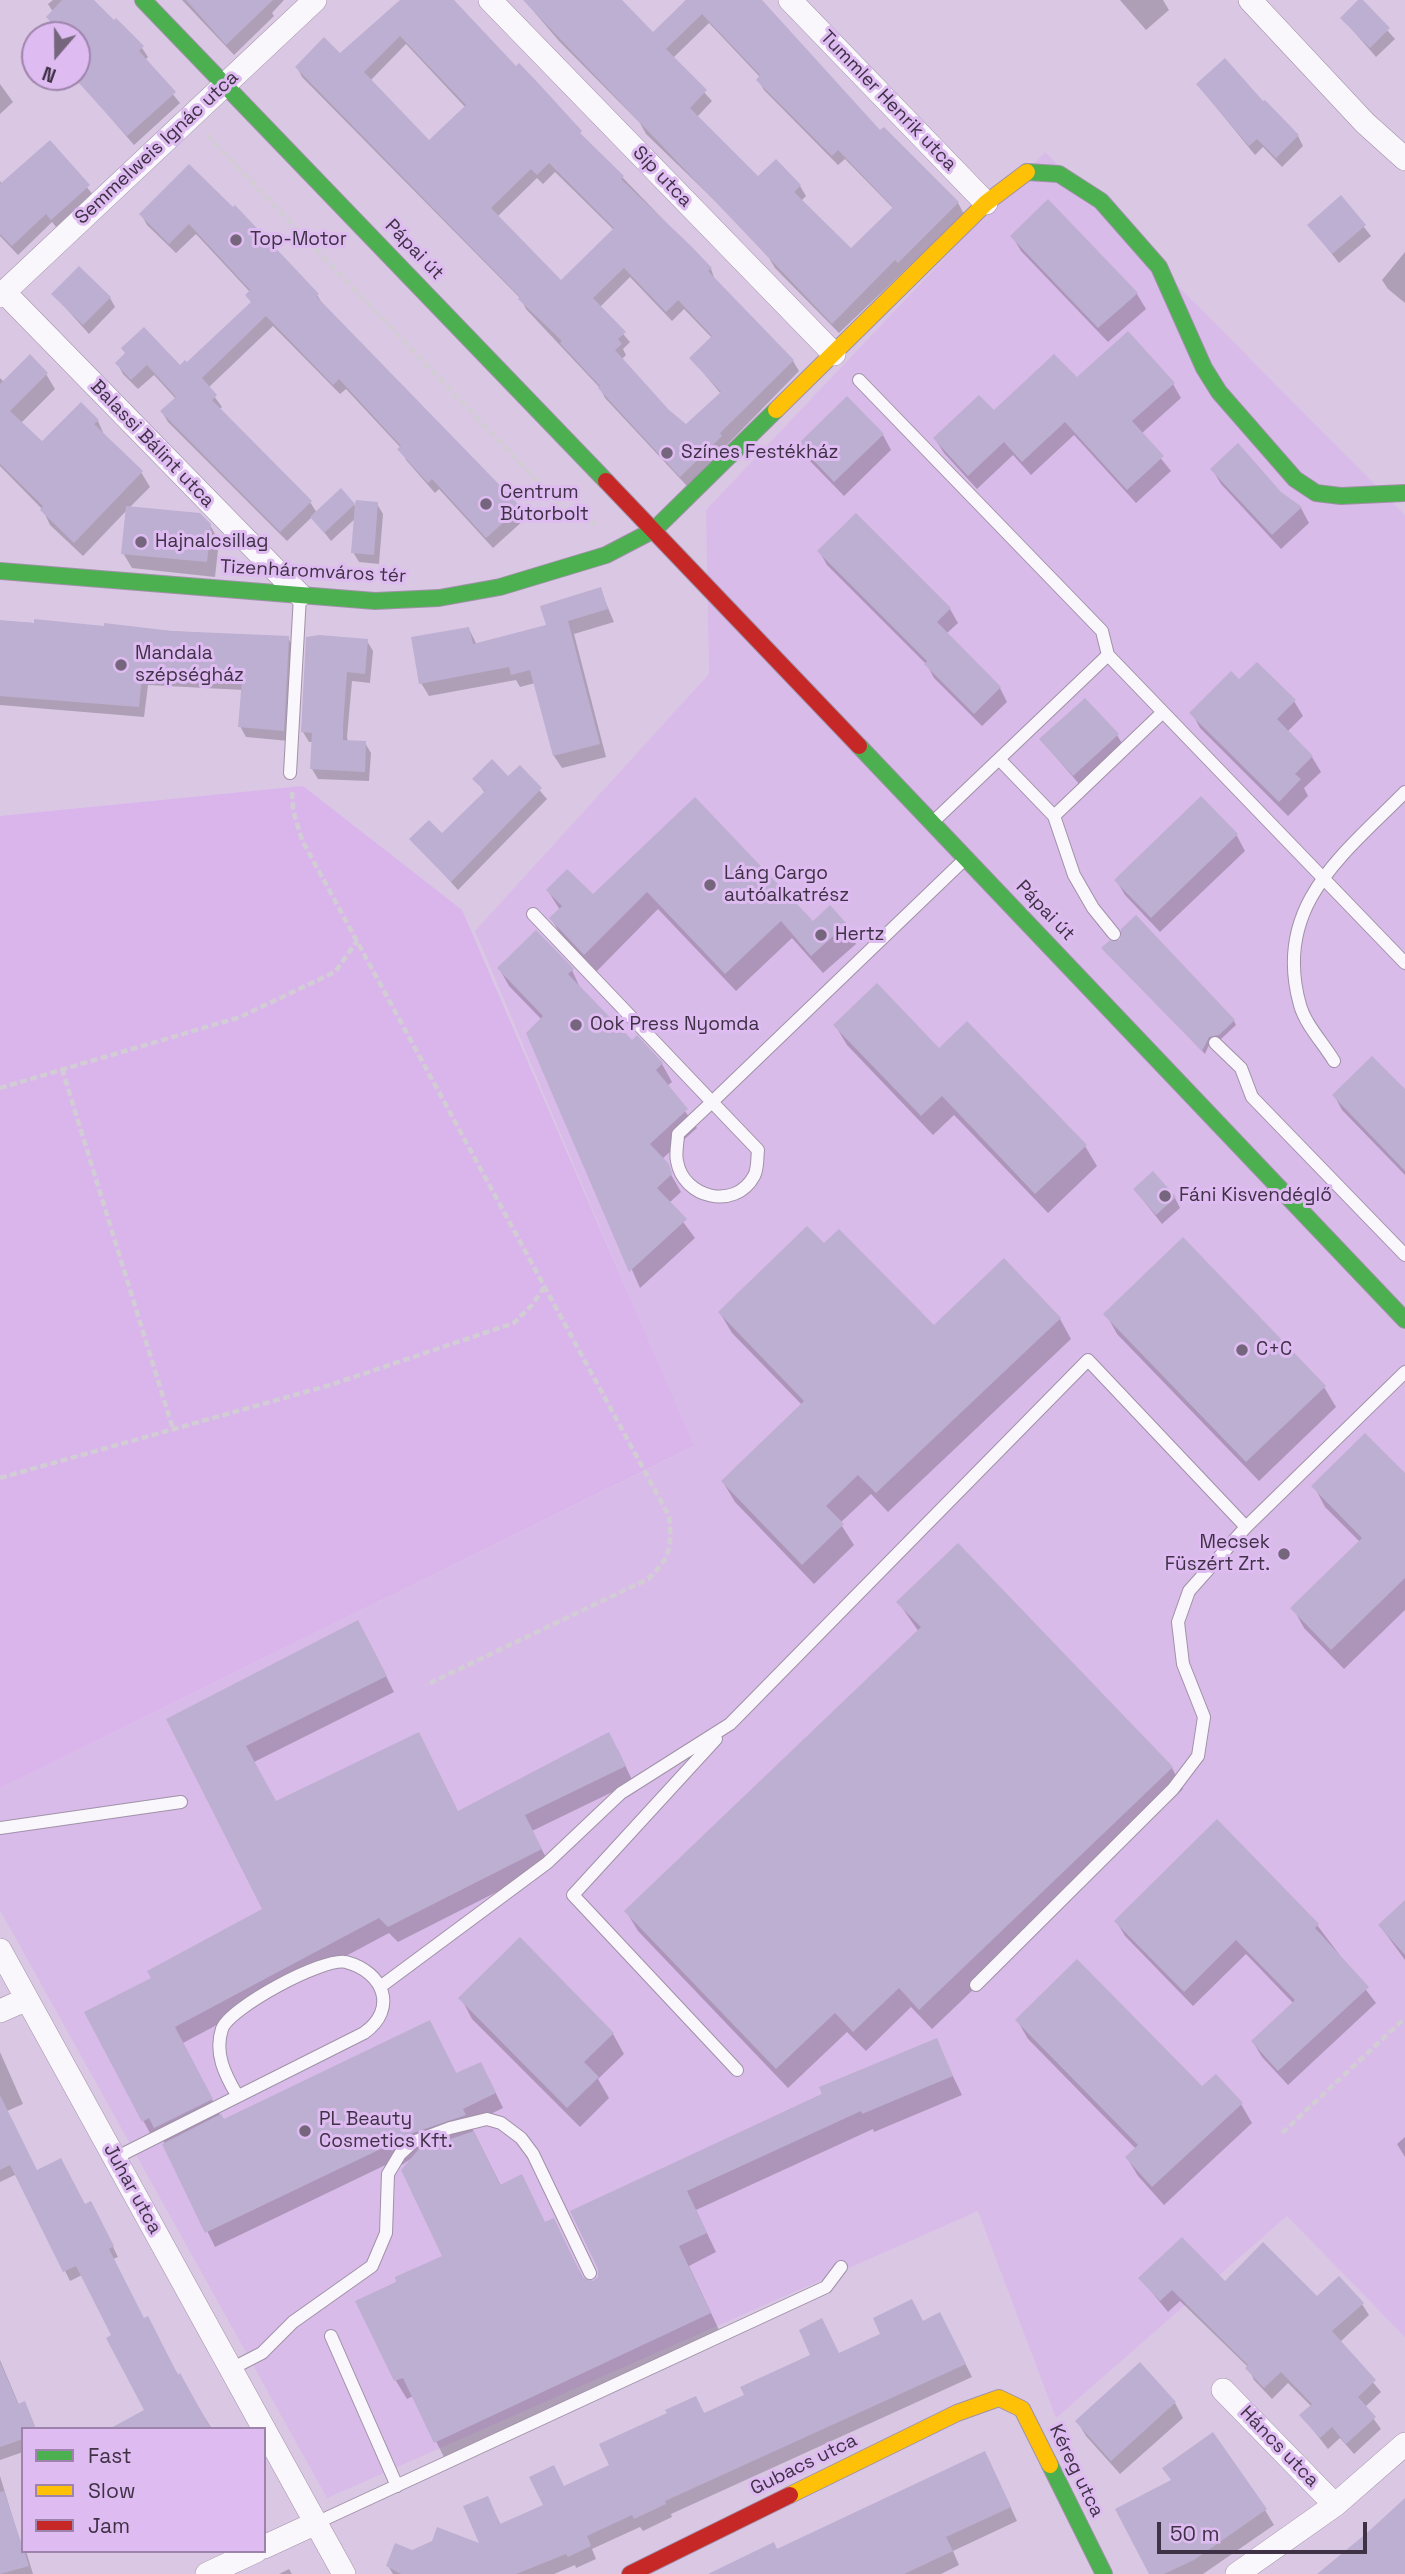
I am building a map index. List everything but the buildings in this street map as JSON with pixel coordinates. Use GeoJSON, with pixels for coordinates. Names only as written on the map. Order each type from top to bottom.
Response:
{"type":"FeatureCollection","features":[{"type":"Feature","properties":{"kind":"street","name":"Pápai út"},"geometry":{"type":"LineString","coordinates":[[143,0],[654,530],[1405,1320]]}},
{"type":"Feature","properties":{"kind":"street","name":"Semmelweis Ignác utca"},"geometry":{"type":"LineString","coordinates":[[2,294],[315,0]]}},
{"type":"Feature","properties":{"kind":"street","name":"Síp utca"},"geometry":{"type":"LineString","coordinates":[[490,0],[834,354]]}},
{"type":"Feature","properties":{"kind":"street","name":"Tummler Henrik utca"},"geometry":{"type":"LineString","coordinates":[[790,0],[986,203]]}},
{"type":"Feature","properties":{"kind":"street"},"geometry":{"type":"LineString","coordinates":[[1250,0],[1365,122],[1405,159]]}},
{"type":"Feature","properties":{"kind":"street"},"geometry":{"type":"LineString","coordinates":[[654,530],[986,203],[1029,170],[1059,174],[1101,201],[1159,267],[1204,368],[1219,392],[1295,479],[1316,493],[1341,496],[1405,493]]}},
{"type":"Feature","properties":{"kind":"street","name":"Balassi Bálint utca"},"geometry":{"type":"LineString","coordinates":[[2,294],[300,595]]}},
{"type":"Feature","properties":{"kind":"street","name":"Tizenháromváros tér"},"geometry":{"type":"LineString","coordinates":[[0,571],[375,601],[439,598],[500,587],[606,555],[654,530]]}},
{"type":"Feature","properties":{"kind":"street","name":"Juhar utca"},"geometry":{"type":"LineString","coordinates":[[0,1950],[263,2427]]}},
{"type":"Feature","properties":{"kind":"street"},"geometry":{"type":"LineString","coordinates":[[0,2011],[27,1999]]}},
{"type":"Feature","properties":{"kind":"street","name":"Háncs utca"},"geometry":{"type":"LineString","coordinates":[[1223,2390],[1335,2505]]}},
{"type":"Feature","properties":{"kind":"street","name":"Gubacs utca"},"geometry":{"type":"LineString","coordinates":[[630,2574],[957,2413],[999,2398]]}},
{"type":"Feature","properties":{"kind":"street","name":"Kéreg utca"},"geometry":{"type":"LineString","coordinates":[[999,2398],[1022,2409],[1104,2574]]}},
{"type":"Feature","properties":{"kind":"street","name":"Juhar utca"},"geometry":{"type":"LineString","coordinates":[[266,2433],[344,2574]]}},
{"type":"Feature","properties":{"kind":"street","name":"Háncs utca"},"geometry":{"type":"LineString","coordinates":[[1237,2574],[1335,2505],[1405,2444]]}},
{"type":"Feature","properties":{"kind":"street"},"geometry":{"type":"LineString","coordinates":[[266,2546],[316,2523]]}},
{"type":"Feature","properties":{"kind":"street"},"geometry":{"type":"LineString","coordinates":[[207,2574],[252,2553]]}},
{"type":"Feature","properties":{"kind":"lane"},"geometry":{"type":"LineString","coordinates":[[859,380],[1102,631],[1108,654],[1405,963]]}},
{"type":"Feature","properties":{"kind":"lane"},"geometry":{"type":"LineString","coordinates":[[290,773],[300,595]]}},
{"type":"Feature","properties":{"kind":"lane"},"geometry":{"type":"LineString","coordinates":[[933,822],[1108,654]]}},
{"type":"Feature","properties":{"kind":"lane"},"geometry":{"type":"LineString","coordinates":[[1054,816],[1163,712]]}},
{"type":"Feature","properties":{"kind":"lane"},"geometry":{"type":"LineString","coordinates":[[999,759],[1054,816],[1074,875],[1093,908],[1114,934]]}},
{"type":"Feature","properties":{"kind":"lane"},"geometry":{"type":"LineString","coordinates":[[1334,1060],[1300,1008],[1292,957],[1301,916],[1322,876],[1405,792]]}},
{"type":"Feature","properties":{"kind":"lane"},"geometry":{"type":"LineString","coordinates":[[533,914],[712,1102],[758,1150],[755,1175],[740,1192],[719,1199],[692,1188],[677,1163],[678,1134],[712,1102],[966,858]]}},
{"type":"Feature","properties":{"kind":"lane"},"geometry":{"type":"LineString","coordinates":[[1215,1043],[1241,1068],[1252,1097],[1405,1255]]}},
{"type":"Feature","properties":{"kind":"lane"},"geometry":{"type":"LineString","coordinates":[[737,2070],[573,1895],[730,1724],[1088,1360],[1246,1527]]}},
{"type":"Feature","properties":{"kind":"lane"},"geometry":{"type":"LineString","coordinates":[[976,1985],[1172,1788],[1198,1756],[1203,1717],[1183,1664],[1178,1622],[1189,1591],[1246,1527],[1405,1372]]}},
{"type":"Feature","properties":{"kind":"lane"},"geometry":{"type":"LineString","coordinates":[[380,1987],[547,1863],[621,1793],[730,1724]]}},
{"type":"Feature","properties":{"kind":"lane"},"geometry":{"type":"LineString","coordinates":[[0,1828],[181,1802]]}},
{"type":"Feature","properties":{"kind":"lane"},"geometry":{"type":"LineString","coordinates":[[115,2158],[375,2026],[384,2006],[380,1987],[365,1972],[345,1962],[321,1964],[232,2013],[220,2032],[220,2057],[237,2095]]}},
{"type":"Feature","properties":{"kind":"lane"},"geometry":{"type":"LineString","coordinates":[[231,2369],[262,2353],[293,2322],[372,2266],[386,2233],[388,2174],[400,2154],[413,2142],[468,2122],[494,2121],[521,2138],[533,2154],[590,2273]]}},
{"type":"Feature","properties":{"kind":"lane"},"geometry":{"type":"LineString","coordinates":[[316,2523],[826,2287],[841,2267]]}},
{"type":"Feature","properties":{"kind":"lane"},"geometry":{"type":"LineString","coordinates":[[331,2336],[397,2486]]}},
{"type":"Feature","properties":{"kind":"path"},"geometry":{"type":"LineString","coordinates":[[290,773],[293,810],[302,840],[669,1516],[671,1542],[666,1562],[648,1579],[426,1685]]}},
{"type":"Feature","properties":{"kind":"path"},"geometry":{"type":"LineString","coordinates":[[0,1088],[240,1017],[334,972],[357,941]]}},
{"type":"Feature","properties":{"kind":"path"},"geometry":{"type":"LineString","coordinates":[[62,1069],[173,1429]]}},
{"type":"Feature","properties":{"kind":"path"},"geometry":{"type":"LineString","coordinates":[[0,1478],[330,1385],[514,1324],[545,1286]]}},
{"type":"Feature","properties":{"kind":"path"},"geometry":{"type":"LineString","coordinates":[[1282,2133],[1405,2018]]}},
{"type":"Feature","properties":{"kind":"shaded area"},"geometry":{"type":"Polygon","coordinates":[[[1045,152],[1405,515],[1405,2337],[1287,2216],[1056,2418],[978,2211],[327,2498],[0,1910],[0,1788],[693,1447],[475,931],[709,674],[706,510],[1045,152]]]}},
{"type":"Feature","properties":{"kind":"shaded area"},"geometry":{"type":"Polygon","coordinates":[[[303,786],[462,910],[694,1446],[0,1788],[0,816],[303,786]]]}},
{"type":"Feature","properties":{"kind":"traffic: fast"},"geometry":{"type":"LineString","coordinates":[[143,0],[606,481]]}},
{"type":"Feature","properties":{"kind":"traffic: fast"},"geometry":{"type":"LineString","coordinates":[[1027,172],[1059,174],[1101,201],[1159,267],[1204,368],[1219,392],[1295,479],[1316,493],[1341,496],[1405,493]]}},
{"type":"Feature","properties":{"kind":"traffic: fast"},"geometry":{"type":"LineString","coordinates":[[0,571],[375,601],[439,598],[500,587],[606,555],[654,530],[776,410]]}},
{"type":"Feature","properties":{"kind":"traffic: fast"},"geometry":{"type":"LineString","coordinates":[[859,746],[1405,1320]]}},
{"type":"Feature","properties":{"kind":"traffic: fast"},"geometry":{"type":"LineString","coordinates":[[1050,2465],[1104,2574]]}},
{"type":"Feature","properties":{"kind":"traffic: slow"},"geometry":{"type":"LineString","coordinates":[[776,410],[986,203],[1027,172]]}},
{"type":"Feature","properties":{"kind":"traffic: slow"},"geometry":{"type":"LineString","coordinates":[[790,2495],[957,2413],[999,2398],[1022,2409],[1050,2465]]}},
{"type":"Feature","properties":{"kind":"traffic: jam"},"geometry":{"type":"LineString","coordinates":[[606,481],[859,746]]}},
{"type":"Feature","properties":{"kind":"traffic: jam"},"geometry":{"type":"LineString","coordinates":[[630,2574],[790,2495]]}},
{"type":"Feature","properties":{"kind":"place","name":"Top-Motor"},"geometry":{"type":"Point","coordinates":[236,240]}},
{"type":"Feature","properties":{"kind":"place","name":"Színes Festékház"},"geometry":{"type":"Point","coordinates":[667,453]}},
{"type":"Feature","properties":{"kind":"place","name":"Centrum Bútorbolt"},"geometry":{"type":"Point","coordinates":[486,504]}},
{"type":"Feature","properties":{"kind":"place","name":"Hajnalcsillag"},"geometry":{"type":"Point","coordinates":[141,542]}},
{"type":"Feature","properties":{"kind":"place","name":"Mandala szépségház"},"geometry":{"type":"Point","coordinates":[121,665]}},
{"type":"Feature","properties":{"kind":"place","name":"Láng Cargo autóalkatrész"},"geometry":{"type":"Point","coordinates":[710,885]}},
{"type":"Feature","properties":{"kind":"place","name":"Hertz"},"geometry":{"type":"Point","coordinates":[821,935]}},
{"type":"Feature","properties":{"kind":"place","name":"Ook Press Nyomda"},"geometry":{"type":"Point","coordinates":[576,1025]}},
{"type":"Feature","properties":{"kind":"place","name":"Fáni Kisvendéglő"},"geometry":{"type":"Point","coordinates":[1165,1196]}},
{"type":"Feature","properties":{"kind":"place","name":"C+C"},"geometry":{"type":"Point","coordinates":[1242,1350]}},
{"type":"Feature","properties":{"kind":"place","name":"Mecsek Füszért Zrt."},"geometry":{"type":"Point","coordinates":[1284,1554]}},
{"type":"Feature","properties":{"kind":"place","name":"PL Beauty Cosmetics Kft."},"geometry":{"type":"Point","coordinates":[305,2131]}}]}
